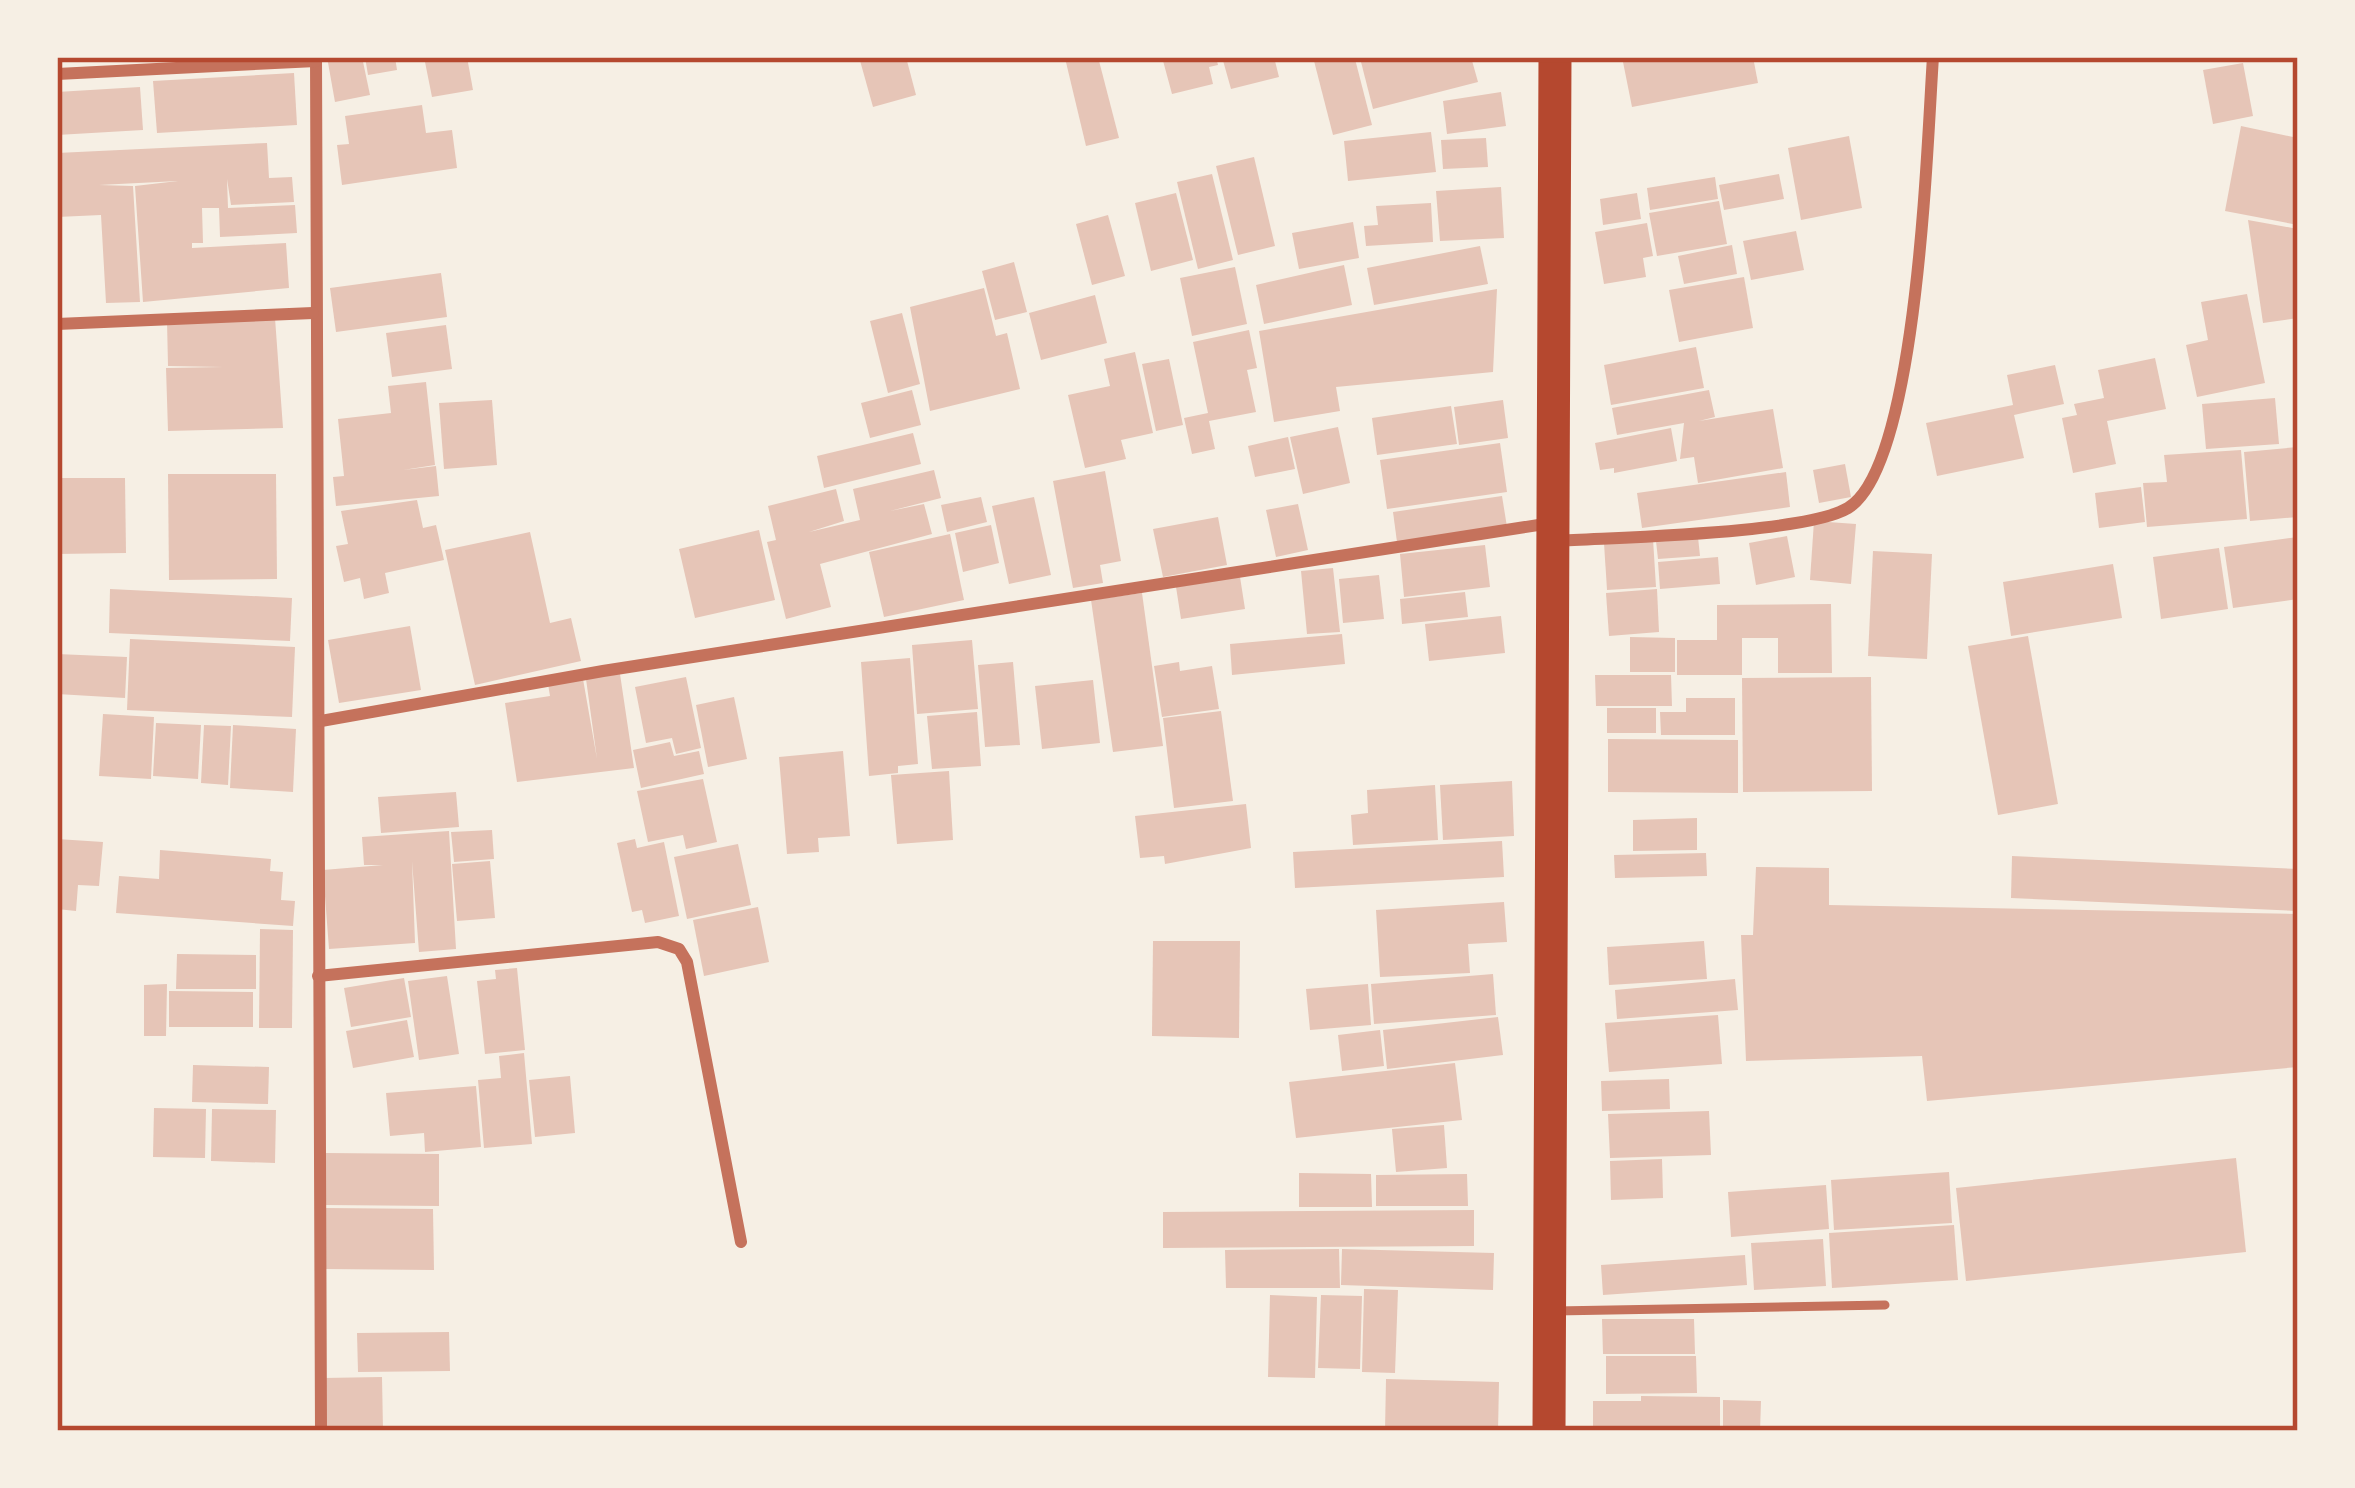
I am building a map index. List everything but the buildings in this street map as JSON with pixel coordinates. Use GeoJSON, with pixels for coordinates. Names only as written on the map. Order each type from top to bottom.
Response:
{"type":"FeatureCollection","features":[{"type":"Feature","properties":{"kind":"highway"},"geometry":{"type":"LineString","coordinates":[[1549,1431],[1555,57]]}},
{"type":"Feature","properties":{"kind":"street"},"geometry":{"type":"LineString","coordinates":[[320,721],[603,671],[1555,532],[1754,526],[1846,509],[1876,479],[1916,291],[1933,57]]}},
{"type":"Feature","properties":{"kind":"street"},"geometry":{"type":"LineString","coordinates":[[57,74],[316,59],[313,313],[320,721],[320,1431]]}},
{"type":"Feature","properties":{"kind":"street"},"geometry":{"type":"LineString","coordinates":[[57,324],[313,313]]}},
{"type":"Feature","properties":{"kind":"street"},"geometry":{"type":"LineString","coordinates":[[318,976],[658,942],[680,950],[687,962],[741,1242]]}},
{"type":"Feature","properties":{"kind":"lane"},"geometry":{"type":"LineString","coordinates":[[1550,1311],[1885,1305]]}}]}
